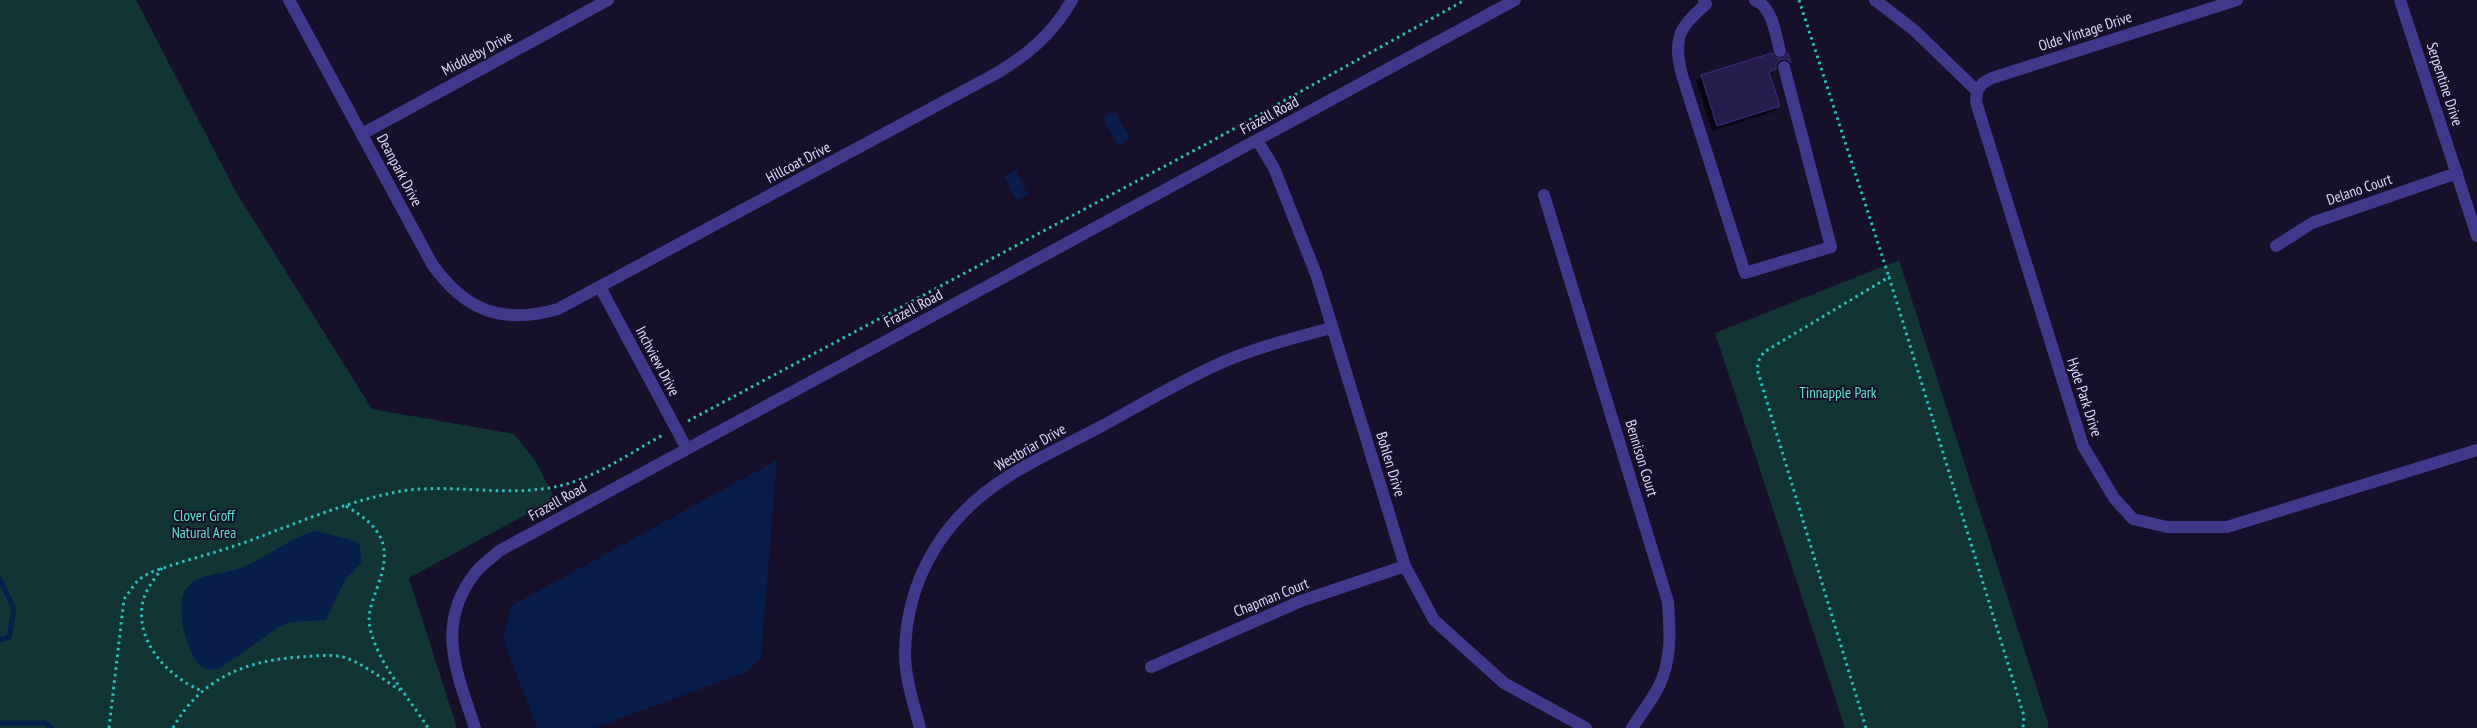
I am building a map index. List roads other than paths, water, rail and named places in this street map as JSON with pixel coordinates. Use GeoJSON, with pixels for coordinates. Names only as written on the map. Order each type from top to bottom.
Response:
{"type":"FeatureCollection","features":[{"type":"Feature","properties":{"kind":"street","name":"Deanpark Drive"},"geometry":{"type":"LineString","coordinates":[[289,0],[432,264],[445,282],[461,297],[478,307],[500,315],[516,316]]}},
{"type":"Feature","properties":{"kind":"street","name":"Middleby Drive"},"geometry":{"type":"LineString","coordinates":[[362,134],[608,0]]}},
{"type":"Feature","properties":{"kind":"street","name":"Hillcoat Drive"},"geometry":{"type":"LineString","coordinates":[[516,316],[536,316],[558,309],[1023,57],[1049,35],[1072,0]]}},
{"type":"Feature","properties":{"kind":"street","name":"Frazell Road"},"geometry":{"type":"LineString","coordinates":[[475,728],[453,662],[451,629],[460,598],[476,572],[499,552],[1257,140],[1498,4],[1515,0]]}},
{"type":"Feature","properties":{"kind":"street"},"geometry":{"type":"LineString","coordinates":[[1720,0],[1705,2],[1680,33],[1676,50],[1682,75],[1745,273],[1831,247],[1784,67]]}},
{"type":"Feature","properties":{"kind":"street"},"geometry":{"type":"LineString","coordinates":[[1755,0],[1762,3],[1771,17],[1780,51]]}},
{"type":"Feature","properties":{"kind":"street"},"geometry":{"type":"LineString","coordinates":[[1875,0],[1914,30],[1977,91]]}},
{"type":"Feature","properties":{"kind":"street","name":"Olde Vintage Drive"},"geometry":{"type":"LineString","coordinates":[[1977,91],[1983,83],[1992,78],[2237,0]]}},
{"type":"Feature","properties":{"kind":"street","name":"Serpentine Drive"},"geometry":{"type":"LineString","coordinates":[[2400,0],[2477,236]]}},
{"type":"Feature","properties":{"kind":"street","name":"Hyde Park Drive"},"geometry":{"type":"LineString","coordinates":[[1977,91],[1976,102],[2083,446],[2114,498],[2134,519],[2167,527],[2227,527],[2477,450]]}},
{"type":"Feature","properties":{"kind":"street","name":"Bohlen Drive"},"geometry":{"type":"LineString","coordinates":[[1257,140],[1274,168],[1316,274],[1405,566],[1434,620],[1504,683],[1586,728]]}},
{"type":"Feature","properties":{"kind":"street","name":"Delano Court"},"geometry":{"type":"LineString","coordinates":[[2276,246],[2312,223],[2457,173]]}},
{"type":"Feature","properties":{"kind":"street","name":"Bennison Court"},"geometry":{"type":"LineString","coordinates":[[1544,195],[1668,602],[1670,632],[1667,661],[1659,686],[1632,728]]}},
{"type":"Feature","properties":{"kind":"street","name":"Inchview Drive"},"geometry":{"type":"LineString","coordinates":[[600,287],[687,449]]}},
{"type":"Feature","properties":{"kind":"street","name":"Westbriar Drive"},"geometry":{"type":"LineString","coordinates":[[920,728],[905,656],[907,623],[915,590],[931,552],[952,523],[979,497],[1012,474],[1222,362],[1255,350],[1331,328]]}},
{"type":"Feature","properties":{"kind":"street","name":"Chapman Court"},"geometry":{"type":"LineString","coordinates":[[1151,667],[1302,601],[1405,566]]}},
{"type":"Feature","properties":{"kind":"water"},"geometry":{"type":"Polygon","coordinates":[[[1115,111],[1130,139],[1118,146],[1103,118],[1115,111]]]}},
{"type":"Feature","properties":{"kind":"water"},"geometry":{"type":"Polygon","coordinates":[[[1016,170],[1028,195],[1016,200],[1004,176],[1016,170]]]}},
{"type":"Feature","properties":{"kind":"water"},"geometry":{"type":"Polygon","coordinates":[[[777,460],[761,658],[744,673],[594,728],[537,728],[503,639],[511,606],[777,460]]]}},
{"type":"Feature","properties":{"kind":"water"},"geometry":{"type":"Polygon","coordinates":[[[316,531],[355,541],[360,545],[361,564],[345,580],[326,620],[291,622],[279,627],[220,668],[207,670],[199,664],[193,655],[184,632],[181,607],[186,589],[202,577],[245,566],[296,538],[316,531]]]}},
{"type":"Feature","properties":{"kind":"waterway"},"geometry":{"type":"LineString","coordinates":[[0,579],[14,609],[9,637],[0,640]]}},
{"type":"Feature","properties":{"kind":"waterway"},"geometry":{"type":"LineString","coordinates":[[0,723],[45,723],[52,728]]}},
{"type":"Feature","properties":{"kind":"park label","name":"Tinnapple Park"},"geometry":{"type":"Point","coordinates":[1838,392]}},
{"type":"Feature","properties":{"kind":"park label","name":"Clover Groff Natural Area"},"geometry":{"type":"Point","coordinates":[204,524]}}]}
